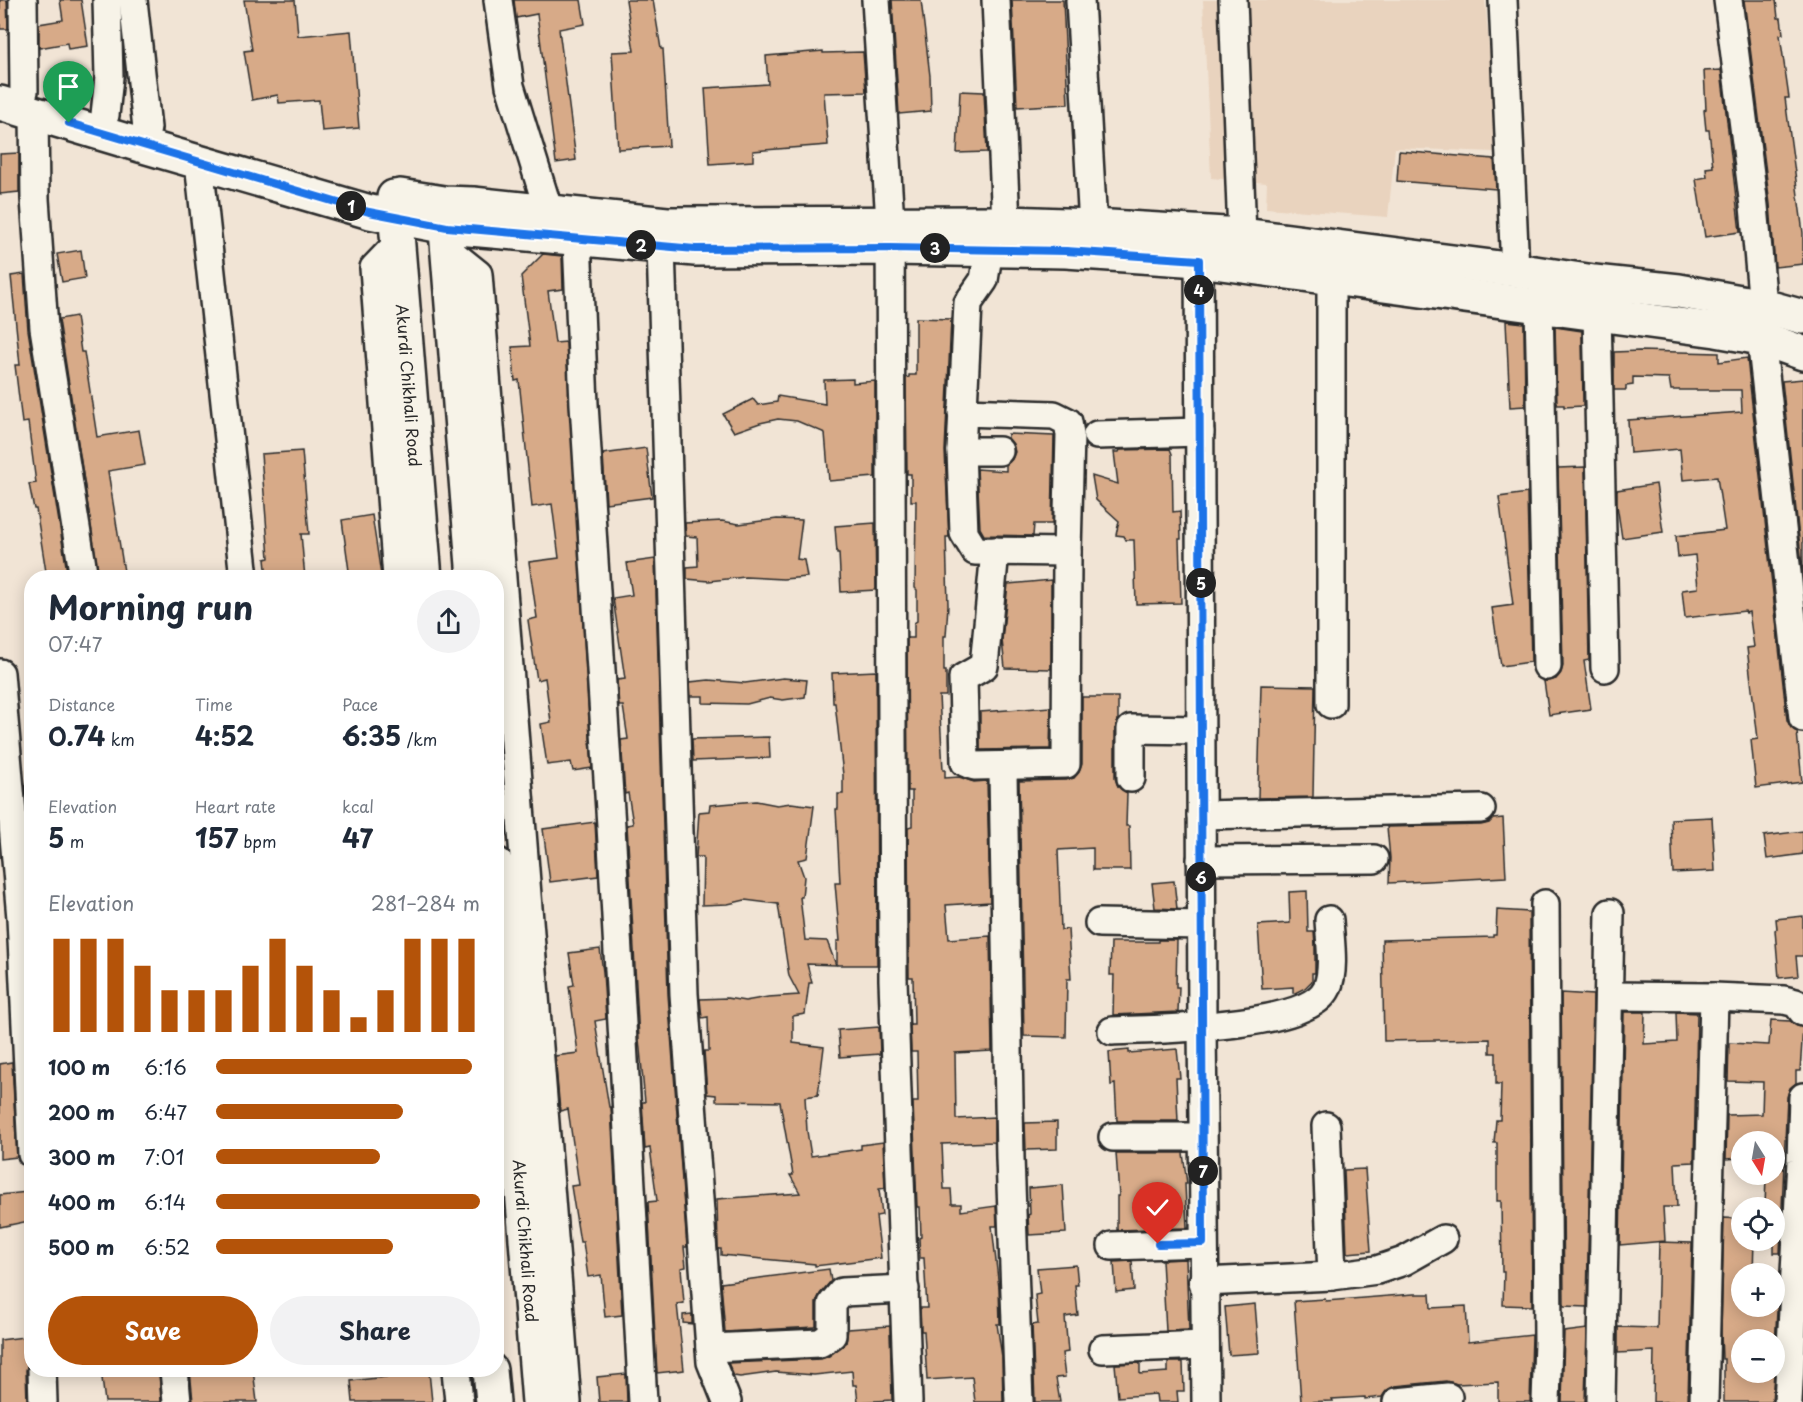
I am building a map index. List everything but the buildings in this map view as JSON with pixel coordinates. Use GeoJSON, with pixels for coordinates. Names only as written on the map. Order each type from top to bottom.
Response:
{"type":"FeatureCollection","features":[{"type":"Feature","properties":{"kind":"main road"},"geometry":{"type":"LineString","coordinates":[[15,98],[105,115],[369,190],[396,218]]}},
{"type":"Feature","properties":{"kind":"main road"},"geometry":{"type":"LineString","coordinates":[[15,98],[199,162],[396,218],[446,227],[577,239],[664,235]]}},
{"type":"Feature","properties":{"kind":"main road"},"geometry":{"type":"LineString","coordinates":[[446,227],[473,204],[549,212],[664,235],[695,249],[890,235],[998,236],[1093,226],[1199,246],[1331,277],[1539,306],[1597,313],[1762,322],[1803,317]]}},
{"type":"Feature","properties":{"kind":"main road","name":"Akurdi Chikhali Road"},"geometry":{"type":"LineString","coordinates":[[396,218],[424,570]]}},
{"type":"Feature","properties":{"kind":"main road"},"geometry":{"type":"LineString","coordinates":[[446,227],[473,570]]}},
{"type":"Feature","properties":{"kind":"main road"},"geometry":{"type":"LineString","coordinates":[[998,236],[1066,251],[1199,246],[1242,236],[1678,291],[1762,322],[1803,353]]}},
{"type":"Feature","properties":{"kind":"main road","name":"Akurdi Chikhali Road"},"geometry":{"type":"LineString","coordinates":[[504,964],[539,1402]]}},
{"type":"Feature","properties":{"kind":"main road"},"geometry":{"type":"LineString","coordinates":[[491,1377],[493,1402]]}},
{"type":"Feature","properties":{"kind":"street"},"geometry":{"type":"LineString","coordinates":[[23,0],[15,98],[35,199],[44,328],[83,570]]}},
{"type":"Feature","properties":{"kind":"street"},"geometry":{"type":"LineString","coordinates":[[105,115],[109,77],[107,0]]}},
{"type":"Feature","properties":{"kind":"street"},"geometry":{"type":"LineString","coordinates":[[133,0],[147,128]]}},
{"type":"Feature","properties":{"kind":"street"},"geometry":{"type":"LineString","coordinates":[[498,0],[510,86],[549,212]]}},
{"type":"Feature","properties":{"kind":"street"},"geometry":{"type":"LineString","coordinates":[[876,0],[890,235],[893,980],[908,1402]]}},
{"type":"Feature","properties":{"kind":"street"},"geometry":{"type":"LineString","coordinates":[[996,0],[998,236],[984,280],[968,303],[960,451],[964,533],[975,551],[1067,552]]}},
{"type":"Feature","properties":{"kind":"street"},"geometry":{"type":"LineString","coordinates":[[1080,0],[1093,226]]}},
{"type":"Feature","properties":{"kind":"street"},"geometry":{"type":"LineString","coordinates":[[1233,0],[1242,236]]}},
{"type":"Feature","properties":{"kind":"street"},"geometry":{"type":"LineString","coordinates":[[1503,0],[1515,270]]}},
{"type":"Feature","properties":{"kind":"street"},"geometry":{"type":"LineString","coordinates":[[1728,0],[1754,206],[1762,322],[1803,718]]}},
{"type":"Feature","properties":{"kind":"street"},"geometry":{"type":"LineString","coordinates":[[199,162],[243,570]]}},
{"type":"Feature","properties":{"kind":"street"},"geometry":{"type":"LineString","coordinates":[[396,218],[374,268],[396,570]]}},
{"type":"Feature","properties":{"kind":"street"},"geometry":{"type":"LineString","coordinates":[[446,227],[478,274],[501,570]]}},
{"type":"Feature","properties":{"kind":"street"},"geometry":{"type":"LineString","coordinates":[[664,235],[684,994],[711,1362],[727,1402]]}},
{"type":"Feature","properties":{"kind":"street"},"geometry":{"type":"LineString","coordinates":[[577,239],[584,404],[611,826],[643,1402]]}},
{"type":"Feature","properties":{"kind":"street"},"geometry":{"type":"LineString","coordinates":[[1199,246],[1202,1137],[1206,1402]]}},
{"type":"Feature","properties":{"kind":"street"},"geometry":{"type":"LineString","coordinates":[[1331,277],[1331,704]]}},
{"type":"Feature","properties":{"kind":"street"},"geometry":{"type":"LineString","coordinates":[[1539,306],[1547,666]]}},
{"type":"Feature","properties":{"kind":"street"},"geometry":{"type":"LineString","coordinates":[[1597,313],[1605,668]]}},
{"type":"Feature","properties":{"kind":"street"},"geometry":{"type":"LineString","coordinates":[[962,412],[1054,415],[1068,422],[1070,435],[1066,764],[974,766],[965,762],[963,678],[984,666],[995,551]]}},
{"type":"Feature","properties":{"kind":"street"},"geometry":{"type":"LineString","coordinates":[[1097,435],[1200,432]]}},
{"type":"Feature","properties":{"kind":"street"},"geometry":{"type":"LineString","coordinates":[[960,451],[999,451]]}},
{"type":"Feature","properties":{"kind":"street"},"geometry":{"type":"LineString","coordinates":[[504,604],[567,1402]]}},
{"type":"Feature","properties":{"kind":"street"},"geometry":{"type":"LineString","coordinates":[[0,673],[21,918],[24,982]]}},
{"type":"Feature","properties":{"kind":"street"},"geometry":{"type":"LineString","coordinates":[[1131,778],[1131,729],[1201,730]]}},
{"type":"Feature","properties":{"kind":"street"},"geometry":{"type":"LineString","coordinates":[[1003,774],[1009,1147],[1019,1402]]}},
{"type":"Feature","properties":{"kind":"street"},"geometry":{"type":"LineString","coordinates":[[1201,815],[1481,808]]}},
{"type":"Feature","properties":{"kind":"street"},"geometry":{"type":"LineString","coordinates":[[1201,860],[1374,859]]}},
{"type":"Feature","properties":{"kind":"street"},"geometry":{"type":"LineString","coordinates":[[1545,904],[1548,1342],[1546,1402]]}},
{"type":"Feature","properties":{"kind":"street"},"geometry":{"type":"LineString","coordinates":[[1601,1402],[1610,913]]}},
{"type":"Feature","properties":{"kind":"street"},"geometry":{"type":"LineString","coordinates":[[1112,1031],[1202,1028],[1299,1009],[1318,999],[1326,990],[1331,978],[1329,920]]}},
{"type":"Feature","properties":{"kind":"street"},"geometry":{"type":"LineString","coordinates":[[1099,923],[1201,925]]}},
{"type":"Feature","properties":{"kind":"street"},"geometry":{"type":"LineString","coordinates":[[1609,996],[1784,1000],[1796,1003],[1803,1012]]}},
{"type":"Feature","properties":{"kind":"street"},"geometry":{"type":"LineString","coordinates":[[1704,1402],[1714,997]]}},
{"type":"Feature","properties":{"kind":"street"},"geometry":{"type":"LineString","coordinates":[[1788,1402],[1803,1097]]}},
{"type":"Feature","properties":{"kind":"street"},"geometry":{"type":"LineString","coordinates":[[1326,1126],[1332,1276]]}},
{"type":"Feature","properties":{"kind":"street"},"geometry":{"type":"LineString","coordinates":[[1113,1137],[1202,1137]]}},
{"type":"Feature","properties":{"kind":"street"},"geometry":{"type":"LineString","coordinates":[[1203,1282],[1332,1276],[1377,1270],[1404,1260],[1443,1239]]}},
{"type":"Feature","properties":{"kind":"street"},"geometry":{"type":"LineString","coordinates":[[1112,1246],[1203,1243]]}},
{"type":"Feature","properties":{"kind":"street"},"geometry":{"type":"LineString","coordinates":[[710,1347],[820,1343],[831,1335],[831,1304],[842,1292],[905,1289]]}},
{"type":"Feature","properties":{"kind":"street"},"geometry":{"type":"LineString","coordinates":[[1103,1349],[1205,1345]]}},
{"type":"Feature","properties":{"kind":"street"},"geometry":{"type":"LineString","coordinates":[[42,1377],[44,1402]]}},
{"type":"Feature","properties":{"kind":"street"},"geometry":{"type":"LineString","coordinates":[[175,1377],[177,1402]]}},
{"type":"Feature","properties":{"kind":"street"},"geometry":{"type":"LineString","coordinates":[[457,1377],[459,1402]]}},
{"type":"Feature","properties":{"kind":"street"},"geometry":{"type":"LineString","coordinates":[[1397,1402],[1448,1397]]}},
{"type":"Feature","properties":{"kind":"shaded area"},"geometry":{"type":"Polygon","coordinates":[[[1203,0],[1485,0],[1493,94],[1495,152],[1395,148],[1388,217],[1266,208],[1267,183],[1211,178],[1203,0]]]}},
{"type":"Feature","properties":{"kind":"route"},"geometry":{"type":"LineString","coordinates":[[69,123],[369,212],[447,227],[695,249],[890,248],[1066,251],[1199,260],[1203,1243],[1158,1244]]}}]}
